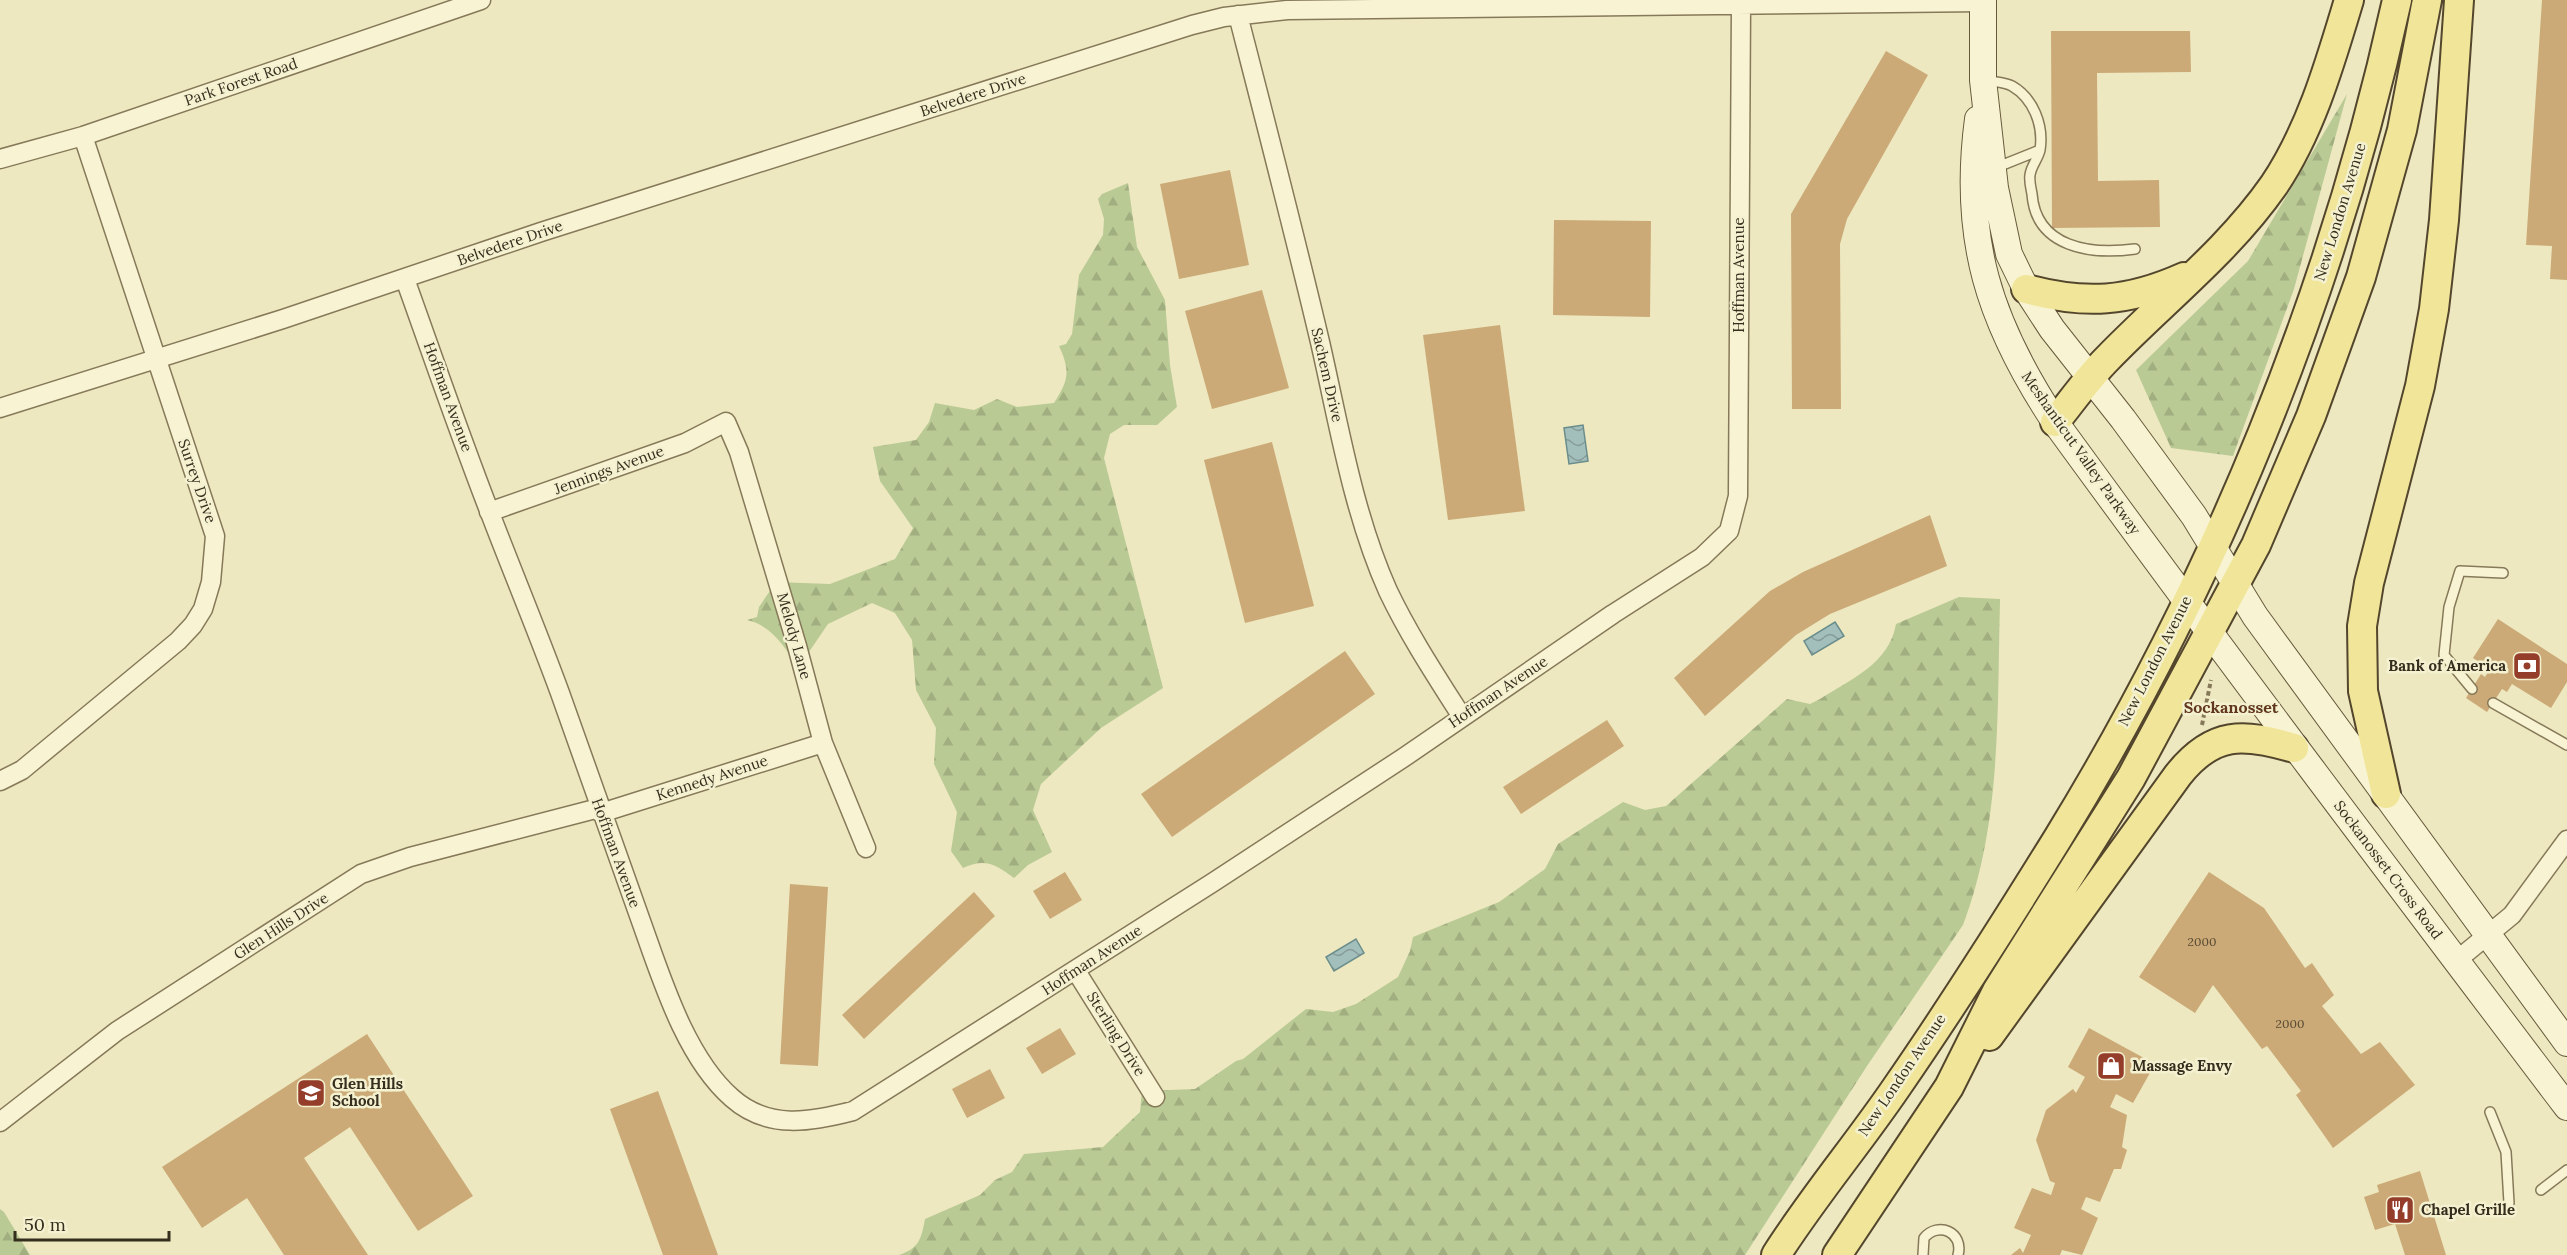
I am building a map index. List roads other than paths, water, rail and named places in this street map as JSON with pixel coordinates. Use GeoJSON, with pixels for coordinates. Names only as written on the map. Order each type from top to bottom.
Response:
{"type":"FeatureCollection","features":[{"type":"Feature","properties":{"kind":"main road","name":"New London Avenue"},"geometry":{"type":"LineString","coordinates":[[1776,1255],[1896,1088],[2058,837],[2145,686],[2212,545],[2260,436],[2317,286],[2360,147],[2397,0]]}},
{"type":"Feature","properties":{"kind":"main road"},"geometry":{"type":"LineString","coordinates":[[1948,1087],[1997,991],[2101,828],[2210,633],[2256,545],[2311,416],[2361,277],[2402,130],[2427,0]]}},
{"type":"Feature","properties":{"kind":"main road"},"geometry":{"type":"LineString","coordinates":[[2386,794],[2363,691],[2362,626],[2369,583],[2420,387],[2434,309],[2444,220],[2458,0]]}},
{"type":"Feature","properties":{"kind":"main road"},"geometry":{"type":"LineString","coordinates":[[2055,422],[2107,359],[2238,230],[2274,184],[2303,131],[2334,47],[2342,2]]}},
{"type":"Feature","properties":{"kind":"main road"},"geometry":{"type":"LineString","coordinates":[[2026,289],[2073,300],[2110,300],[2163,286],[2197,271]]}},
{"type":"Feature","properties":{"kind":"main road"},"geometry":{"type":"LineString","coordinates":[[1837,1255],[1948,1087],[2019,997],[2178,775],[2198,753],[2219,741],[2245,737],[2294,748]]}},
{"type":"Feature","properties":{"kind":"street","name":"Park Forest Road"},"geometry":{"type":"LineString","coordinates":[[0,159],[83,136],[481,0]]}},
{"type":"Feature","properties":{"kind":"street","name":"Meshanticut Valley Parkway"},"geometry":{"type":"LineString","coordinates":[[1983,1],[1983,80],[1972,184],[1980,256],[1986,284],[2011,348],[2055,422],[2210,633]]}},
{"type":"Feature","properties":{"kind":"street","name":"Belvedere Drive"},"geometry":{"type":"LineString","coordinates":[[0,408],[405,279],[553,228],[1169,32],[1238,15],[1287,10],[1486,4],[1741,5],[1983,1]]}},
{"type":"Feature","properties":{"kind":"street","name":"Hoffman Avenue"},"geometry":{"type":"LineString","coordinates":[[405,279],[489,512],[560,693],[600,811],[680,1022],[722,1088],[745,1108],[768,1118],[795,1122],[815,1120],[853,1111],[1076,971],[1702,557],[1729,531],[1739,485],[1741,5]]}},
{"type":"Feature","properties":{"kind":"street","name":"Sachem Drive"},"geometry":{"type":"LineString","coordinates":[[1238,15],[1292,221],[1352,483],[1371,545],[1388,591],[1414,640],[1462,717]]}},
{"type":"Feature","properties":{"kind":"street","name":"Meshanticut Valley Parkway"},"geometry":{"type":"LineString","coordinates":[[1983,80],[1993,169],[2006,243],[2026,289],[2052,329],[2123,419],[2236,583]]}},
{"type":"Feature","properties":{"kind":"street","name":"Surrey Drive"},"geometry":{"type":"LineString","coordinates":[[0,781],[22,770],[178,642],[203,609],[211,582],[215,536],[83,136]]}},
{"type":"Feature","properties":{"kind":"street","name":"Jennings Avenue"},"geometry":{"type":"LineString","coordinates":[[489,512],[685,443],[726,422]]}},
{"type":"Feature","properties":{"kind":"street","name":"Melody Lane"},"geometry":{"type":"LineString","coordinates":[[726,422],[743,463],[823,743],[866,848]]}},
{"type":"Feature","properties":{"kind":"street"},"geometry":{"type":"LineString","coordinates":[[2236,583],[2255,616],[2567,1042]]}},
{"type":"Feature","properties":{"kind":"street","name":"Sockanosset Cross Road"},"geometry":{"type":"LineString","coordinates":[[2210,633],[2294,748],[2347,813],[2567,1107]]}},
{"type":"Feature","properties":{"kind":"street","name":"Kennedy Avenue"},"geometry":{"type":"LineString","coordinates":[[600,811],[823,743]]}},
{"type":"Feature","properties":{"kind":"street","name":"Glen Hills Drive"},"geometry":{"type":"LineString","coordinates":[[0,1122],[117,1031],[361,874],[410,857],[600,811]]}},
{"type":"Feature","properties":{"kind":"street"},"geometry":{"type":"LineString","coordinates":[[2456,961],[2511,915],[2567,840]]}},
{"type":"Feature","properties":{"kind":"street","name":"Sterling Drive"},"geometry":{"type":"LineString","coordinates":[[1076,971],[1155,1097]]}},
{"type":"Feature","properties":{"kind":"lane"},"geometry":{"type":"LineString","coordinates":[[1983,80],[2010,85],[2027,97],[2037,115],[2040,150],[2030,176],[2033,208],[2037,217],[2050,232],[2067,244],[2087,250],[2111,252],[2135,249]]}},
{"type":"Feature","properties":{"kind":"lane"},"geometry":{"type":"LineString","coordinates":[[1993,169],[2040,150]]}},
{"type":"Feature","properties":{"kind":"lane"},"geometry":{"type":"LineString","coordinates":[[2472,688],[2444,655],[2449,607],[2460,571],[2503,573]]}},
{"type":"Feature","properties":{"kind":"lane"},"geometry":{"type":"LineString","coordinates":[[2493,703],[2567,745]]}},
{"type":"Feature","properties":{"kind":"lane"},"geometry":{"type":"LineString","coordinates":[[2490,1112],[2506,1152],[2509,1203]]}},
{"type":"Feature","properties":{"kind":"lane"},"geometry":{"type":"LineString","coordinates":[[2541,1190],[2567,1170]]}},
{"type":"Feature","properties":{"kind":"lane"},"geometry":{"type":"LineString","coordinates":[[1923,1255],[1924,1238],[1936,1229],[1943,1229],[1957,1237],[1958,1255]]}},
{"type":"Feature","properties":{"kind":"water"},"geometry":{"type":"Polygon","coordinates":[[[1583,425],[1588,461],[1569,464],[1564,428],[1583,425]]]}},
{"type":"Feature","properties":{"kind":"water"},"geometry":{"type":"Polygon","coordinates":[[[1835,622],[1844,636],[1812,655],[1804,641],[1835,622]]]}},
{"type":"Feature","properties":{"kind":"water"},"geometry":{"type":"Polygon","coordinates":[[[1356,939],[1364,953],[1334,971],[1326,957],[1356,939]]]}},
{"type":"Feature","properties":{"kind":"place","name":"Bank of America"},"geometry":{"type":"Point","coordinates":[2527,666]}},
{"type":"Feature","properties":{"kind":"place","name":"Massage Envy"},"geometry":{"type":"Point","coordinates":[2111,1066]}},
{"type":"Feature","properties":{"kind":"place","name":"Glen Hills School"},"geometry":{"type":"Point","coordinates":[311,1093]}},
{"type":"Feature","properties":{"kind":"place","name":"Chapel Grille"},"geometry":{"type":"Point","coordinates":[2400,1210]}},
{"type":"Feature","properties":{"kind":"district","name":"Sockanosset"},"geometry":{"type":"Point","coordinates":[2231,707]}}]}
